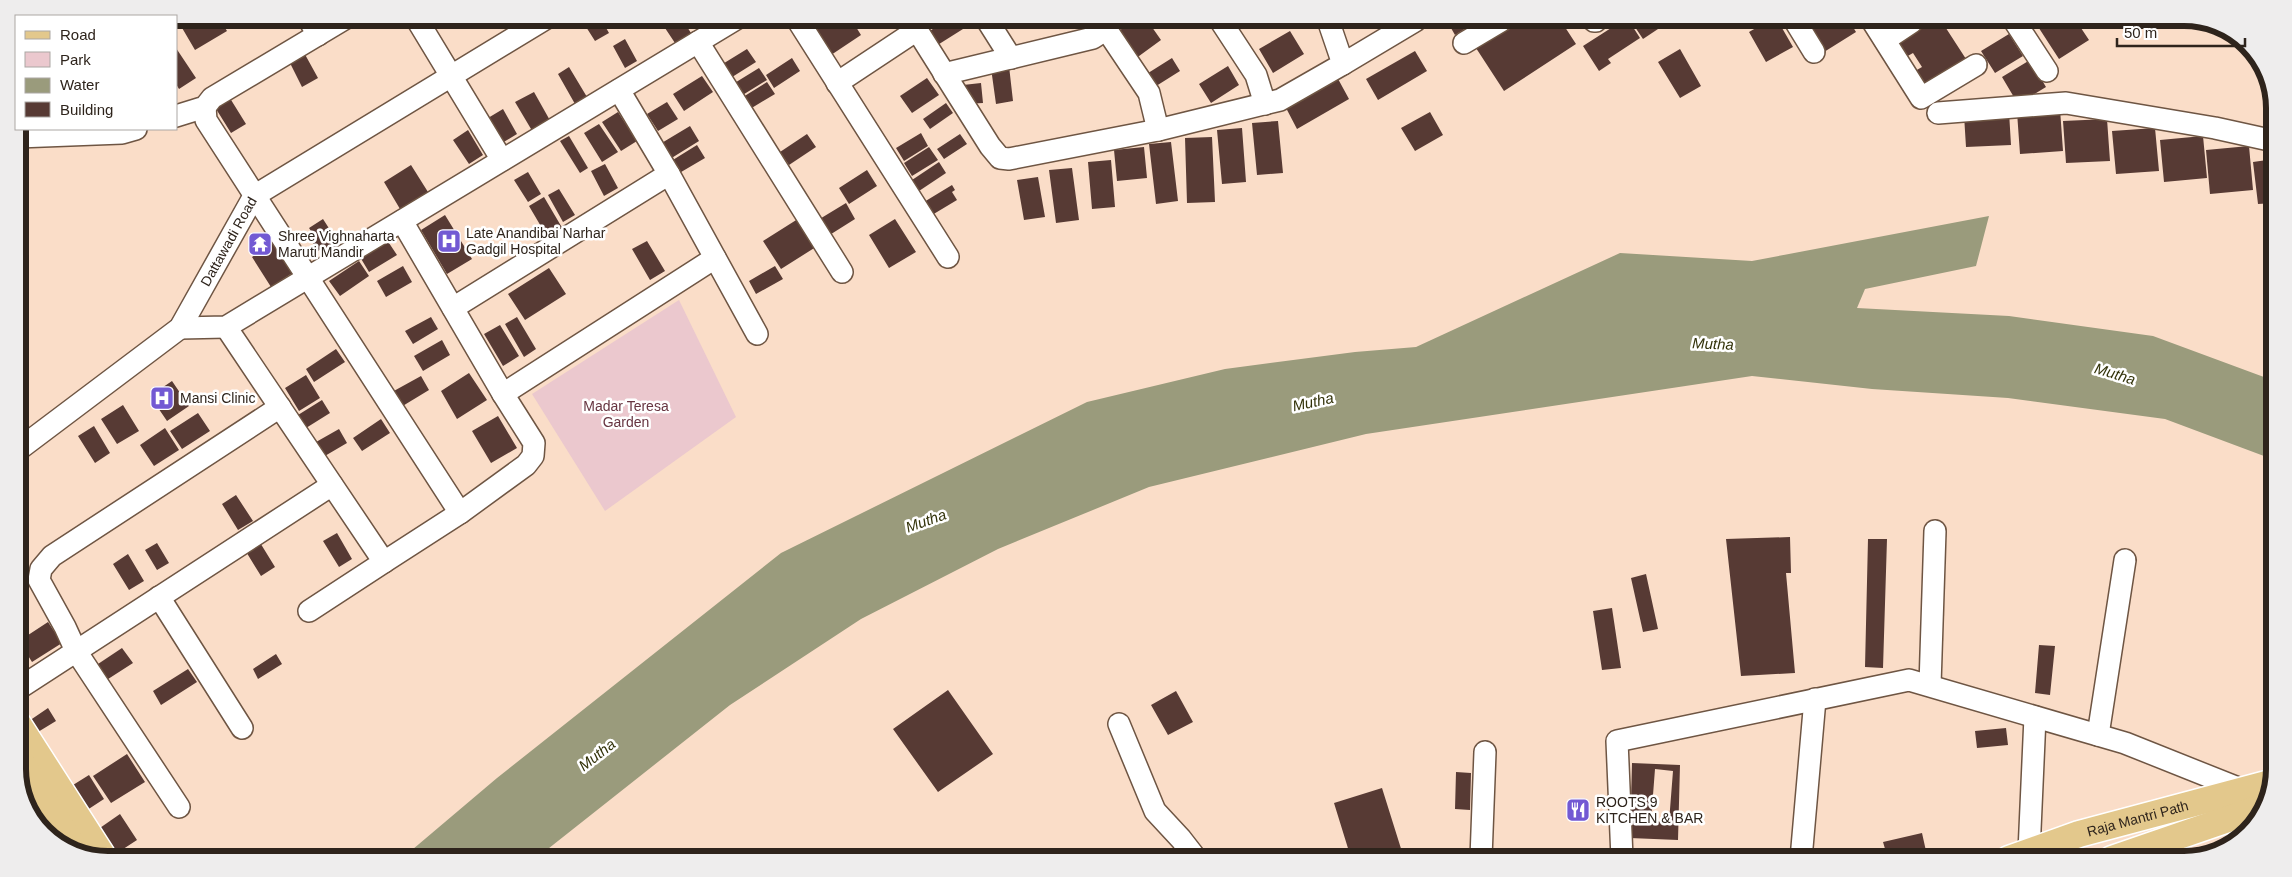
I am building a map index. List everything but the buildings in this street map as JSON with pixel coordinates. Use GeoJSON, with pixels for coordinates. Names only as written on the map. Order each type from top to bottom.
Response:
{"type":"FeatureCollection","features":[{"type":"Feature","properties":{"kind":"main road"},"geometry":{"type":"LineString","coordinates":[[26,736],[99,850]]}},
{"type":"Feature","properties":{"kind":"main road"},"geometry":{"type":"LineString","coordinates":[[26,770],[70,841]]}},
{"type":"Feature","properties":{"kind":"main road","name":"Raja Mantri Path"},"geometry":{"type":"LineString","coordinates":[[2033,851],[2080,834],[2264,785]]}},
{"type":"Feature","properties":{"kind":"main road","name":"Raja Mantri Path"},"geometry":{"type":"LineString","coordinates":[[2165,850],[2255,810]]}},
{"type":"Feature","properties":{"kind":"street"},"geometry":{"type":"LineString","coordinates":[[421,26],[502,160]]}},
{"type":"Feature","properties":{"kind":"street","name":"Dattawadi Road"},"geometry":{"type":"LineString","coordinates":[[26,444],[180,328],[254,196],[532,26]]}},
{"type":"Feature","properties":{"kind":"street"},"geometry":{"type":"LineString","coordinates":[[180,328],[226,327],[724,26]]}},
{"type":"Feature","properties":{"kind":"street"},"geometry":{"type":"LineString","coordinates":[[801,26],[948,258]]}},
{"type":"Feature","properties":{"kind":"street"},"geometry":{"type":"LineString","coordinates":[[837,83],[913,26]]}},
{"type":"Feature","properties":{"kind":"street"},"geometry":{"type":"LineString","coordinates":[[915,26],[1000,158],[1009,159],[1158,130],[1280,100],[1408,26]]}},
{"type":"Feature","properties":{"kind":"street"},"geometry":{"type":"LineString","coordinates":[[991,26],[1011,58]]}},
{"type":"Feature","properties":{"kind":"street"},"geometry":{"type":"LineString","coordinates":[[944,74],[1093,38],[1102,26]]}},
{"type":"Feature","properties":{"kind":"street"},"geometry":{"type":"LineString","coordinates":[[1105,26],[1148,93],[1158,130]]}},
{"type":"Feature","properties":{"kind":"street"},"geometry":{"type":"LineString","coordinates":[[1224,26],[1256,75],[1265,104]]}},
{"type":"Feature","properties":{"kind":"street"},"geometry":{"type":"LineString","coordinates":[[1330,26],[1343,64]]}},
{"type":"Feature","properties":{"kind":"street"},"geometry":{"type":"LineString","coordinates":[[1464,43],[1492,26]]}},
{"type":"Feature","properties":{"kind":"street"},"geometry":{"type":"LineString","coordinates":[[1798,26],[1814,52]]}},
{"type":"Feature","properties":{"kind":"street"},"geometry":{"type":"LineString","coordinates":[[1876,26],[1922,98],[1976,65]]}},
{"type":"Feature","properties":{"kind":"street"},"geometry":{"type":"LineString","coordinates":[[1885,40],[1906,26]]}},
{"type":"Feature","properties":{"kind":"street"},"geometry":{"type":"LineString","coordinates":[[2017,26],[2047,71]]}},
{"type":"Feature","properties":{"kind":"street"},"geometry":{"type":"LineString","coordinates":[[178,115],[205,107],[212,98],[313,27]]}},
{"type":"Feature","properties":{"kind":"street"},"geometry":{"type":"LineString","coordinates":[[698,42],[842,272]]}},
{"type":"Feature","properties":{"kind":"street"},"geometry":{"type":"LineString","coordinates":[[619,90],[669,174],[757,334]]}},
{"type":"Feature","properties":{"kind":"street"},"geometry":{"type":"LineString","coordinates":[[1938,112],[2066,103],[2215,128],[2266,139]]}},
{"type":"Feature","properties":{"kind":"street"},"geometry":{"type":"LineString","coordinates":[[205,107],[206,120],[254,196],[310,277],[460,512]]}},
{"type":"Feature","properties":{"kind":"street"},"geometry":{"type":"LineString","coordinates":[[26,137],[122,133],[132,130]]}},
{"type":"Feature","properties":{"kind":"street"},"geometry":{"type":"LineString","coordinates":[[453,308],[669,174]]}},
{"type":"Feature","properties":{"kind":"street"},"geometry":{"type":"LineString","coordinates":[[309,611],[460,512],[526,465],[533,456],[534,443],[503,394],[402,221]]}},
{"type":"Feature","properties":{"kind":"street"},"geometry":{"type":"LineString","coordinates":[[503,394],[715,258]]}},
{"type":"Feature","properties":{"kind":"street"},"geometry":{"type":"LineString","coordinates":[[226,327],[384,562]]}},
{"type":"Feature","properties":{"kind":"street"},"geometry":{"type":"LineString","coordinates":[[179,807],[76,651],[39,580],[41,569],[52,556],[280,407]]}},
{"type":"Feature","properties":{"kind":"street"},"geometry":{"type":"LineString","coordinates":[[26,684],[332,485]]}},
{"type":"Feature","properties":{"kind":"street"},"geometry":{"type":"LineString","coordinates":[[1930,686],[1935,531]]}},
{"type":"Feature","properties":{"kind":"street"},"geometry":{"type":"LineString","coordinates":[[2098,735],[2125,560]]}},
{"type":"Feature","properties":{"kind":"street"},"geometry":{"type":"LineString","coordinates":[[159,597],[242,728]]}},
{"type":"Feature","properties":{"kind":"street"},"geometry":{"type":"LineString","coordinates":[[1622,851],[1618,741],[1909,680],[2125,743],[2243,790]]}},
{"type":"Feature","properties":{"kind":"street"},"geometry":{"type":"LineString","coordinates":[[1802,851],[1815,700]]}},
{"type":"Feature","properties":{"kind":"street"},"geometry":{"type":"LineString","coordinates":[[2020,851],[2035,717]]}},
{"type":"Feature","properties":{"kind":"street"},"geometry":{"type":"LineString","coordinates":[[1119,724],[1155,811],[1190,851]]}},
{"type":"Feature","properties":{"kind":"street"},"geometry":{"type":"LineString","coordinates":[[1481,851],[1485,752]]}},
{"type":"Feature","properties":{"kind":"green space","name":"Madar Teresa Garden"},"geometry":{"type":"Polygon","coordinates":[[[679,300],[736,417],[605,511],[532,394],[679,300]]]}},
{"type":"Feature","properties":{"kind":"water","name":"Mutha"},"geometry":{"type":"Polygon","coordinates":[[[1989,216],[1976,266],[1865,289],[1857,308],[2009,316],[2153,336],[2266,378],[2266,457],[2165,419],[2008,398],[1872,389],[1752,376],[1366,434],[1149,487],[998,549],[861,619],[730,705],[545,851],[411,851],[497,778],[781,553],[1087,402],[1225,369],[1355,352],[1416,347],[1620,253],[1752,261],[1989,216]]]}},
{"type":"Feature","properties":{"kind":"place","name":"Late Anandibai Narhar Gadgil Hospital"},"geometry":{"type":"Point","coordinates":[449,241]}},
{"type":"Feature","properties":{"kind":"place","name":"Shree Vighnaharta Maruti Mandir"},"geometry":{"type":"Point","coordinates":[260,244]}},
{"type":"Feature","properties":{"kind":"place","name":"Mansi Clinic"},"geometry":{"type":"Point","coordinates":[162,398]}},
{"type":"Feature","properties":{"kind":"place","name":"ROOTS 9 KITCHEN & BAR"},"geometry":{"type":"Point","coordinates":[1578,810]}}]}
